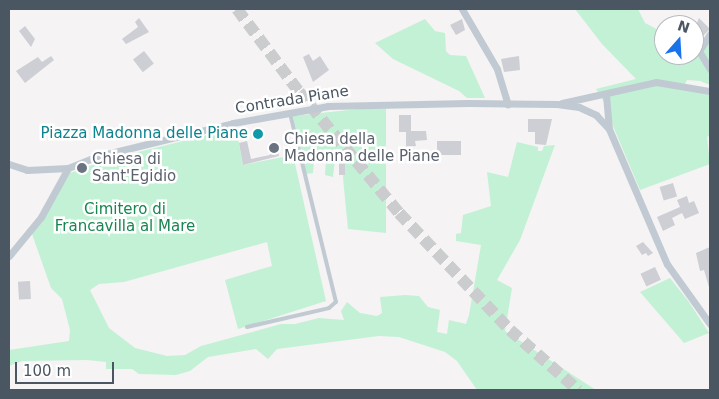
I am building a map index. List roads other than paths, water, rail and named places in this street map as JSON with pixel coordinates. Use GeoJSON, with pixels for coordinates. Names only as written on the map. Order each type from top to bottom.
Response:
{"type":"FeatureCollection","features":[{"type":"Feature","properties":{"kind":"street"},"geometry":{"type":"LineString","coordinates":[[462,9],[497,69],[508,104]]}},
{"type":"Feature","properties":{"kind":"street"},"geometry":{"type":"LineString","coordinates":[[710,34],[699,51],[710,69]]}},
{"type":"Feature","properties":{"kind":"street"},"geometry":{"type":"LineString","coordinates":[[557,104],[606,95],[656,82],[710,91]]}},
{"type":"Feature","properties":{"kind":"street"},"geometry":{"type":"LineString","coordinates":[[606,95],[609,129],[668,264],[710,324]]}},
{"type":"Feature","properties":{"kind":"street","name":"Contrada Piane"},"geometry":{"type":"LineString","coordinates":[[9,164],[27,170],[68,168],[98,156],[290,112],[354,104],[557,104]]}},
{"type":"Feature","properties":{"kind":"street"},"geometry":{"type":"LineString","coordinates":[[557,104],[591,112],[609,129]]}},
{"type":"Feature","properties":{"kind":"street"},"geometry":{"type":"LineString","coordinates":[[9,256],[41,217],[68,168]]}},
{"type":"Feature","properties":{"kind":"lane"},"geometry":{"type":"LineString","coordinates":[[247,327],[329,308],[336,302],[290,112]]}},
{"type":"Feature","properties":{"kind":"tunnel"},"geometry":{"type":"LineString","coordinates":[[237,9],[299,92],[399,213],[510,330],[578,390]]}},
{"type":"Feature","properties":{"kind":"place","name":"Piazza Madonna delle Piane"},"geometry":{"type":"Point","coordinates":[258,134]}},
{"type":"Feature","properties":{"kind":"place","name":"Chiesa della Madonna delle Piane"},"geometry":{"type":"Point","coordinates":[274,148]}},
{"type":"Feature","properties":{"kind":"place","name":"Chiesa di Sant'Egidio"},"geometry":{"type":"Point","coordinates":[82,168]}},
{"type":"Feature","properties":{"kind":"park label","name":"Cimitero di Francavilla al Mare"},"geometry":{"type":"Point","coordinates":[125,218]}}]}
